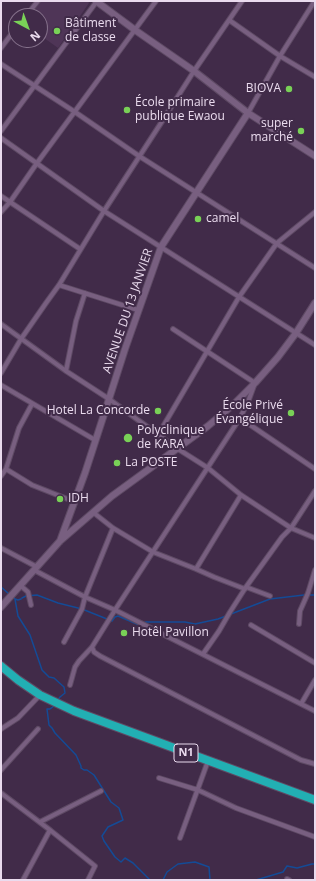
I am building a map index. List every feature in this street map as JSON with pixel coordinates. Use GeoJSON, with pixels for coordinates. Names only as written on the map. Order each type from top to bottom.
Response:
{"type":"FeatureCollection","features":[{"type":"Feature","properties":{"kind":"highway","name":"N1"},"geometry":{"type":"LineString","coordinates":[[1,666],[40,695],[86,716],[315,800]]}},
{"type":"Feature","properties":{"kind":"main road"},"geometry":{"type":"LineString","coordinates":[[97,1],[135,30],[194,71],[248,113],[315,156]]}},
{"type":"Feature","properties":{"kind":"main road","name":"AVENUE DU 13 JANVIER"},"geometry":{"type":"LineString","coordinates":[[60,541],[75,502],[138,310],[161,247],[248,113]]}},
{"type":"Feature","properties":{"kind":"main road"},"geometry":{"type":"LineString","coordinates":[[1,607],[60,541],[118,492],[178,449],[234,404],[278,357],[296,333],[315,303]]}},
{"type":"Feature","properties":{"kind":"street"},"geometry":{"type":"LineString","coordinates":[[1,131],[97,1]]}},
{"type":"Feature","properties":{"kind":"street"},"geometry":{"type":"LineString","coordinates":[[1,212],[10,202],[156,1]]}},
{"type":"Feature","properties":{"kind":"street"},"geometry":{"type":"LineString","coordinates":[[1,373],[21,339],[59,285],[104,210],[162,123],[194,71],[242,1]]}},
{"type":"Feature","properties":{"kind":"street","name":"AVENUE DU 13 JANVIER"},"geometry":{"type":"LineString","coordinates":[[248,113],[280,56],[314,2]]}},
{"type":"Feature","properties":{"kind":"street"},"geometry":{"type":"LineString","coordinates":[[229,20],[280,56],[315,77]]}},
{"type":"Feature","properties":{"kind":"street"},"geometry":{"type":"LineString","coordinates":[[1,48],[8,39]]}},
{"type":"Feature","properties":{"kind":"street"},"geometry":{"type":"LineString","coordinates":[[1,64],[140,156],[315,268]]}},
{"type":"Feature","properties":{"kind":"street"},"geometry":{"type":"LineString","coordinates":[[1,138],[104,210],[315,345]]}},
{"type":"Feature","properties":{"kind":"street"},"geometry":{"type":"LineString","coordinates":[[1,196],[80,249]]}},
{"type":"Feature","properties":{"kind":"street"},"geometry":{"type":"LineString","coordinates":[[158,435],[239,297],[277,243],[315,212]]}},
{"type":"Feature","properties":{"kind":"street"},"geometry":{"type":"LineString","coordinates":[[59,285],[138,310]]}},
{"type":"Feature","properties":{"kind":"street"},"geometry":{"type":"LineString","coordinates":[[66,371],[76,321],[85,293]]}},
{"type":"Feature","properties":{"kind":"street"},"geometry":{"type":"LineString","coordinates":[[1,324],[178,449],[208,468],[241,495],[291,528],[315,538]]}},
{"type":"Feature","properties":{"kind":"street"},"geometry":{"type":"LineString","coordinates":[[70,685],[75,667],[92,647],[240,418],[255,383],[173,329]]}},
{"type":"Feature","properties":{"kind":"street"},"geometry":{"type":"LineString","coordinates":[[1,385],[96,440]]}},
{"type":"Feature","properties":{"kind":"street"},"geometry":{"type":"LineString","coordinates":[[1,476],[6,469],[20,428],[32,404]]}},
{"type":"Feature","properties":{"kind":"street"},"geometry":{"type":"LineString","coordinates":[[240,418],[315,469]]}},
{"type":"Feature","properties":{"kind":"street"},"geometry":{"type":"LineString","coordinates":[[6,469],[32,485],[75,502]]}},
{"type":"Feature","properties":{"kind":"street"},"geometry":{"type":"LineString","coordinates":[[203,654],[246,588],[282,537],[291,528],[315,491]]}},
{"type":"Feature","properties":{"kind":"street"},"geometry":{"type":"LineString","coordinates":[[196,569],[241,495]]}},
{"type":"Feature","properties":{"kind":"street"},"geometry":{"type":"LineString","coordinates":[[94,513],[113,528],[153,552],[214,577],[270,596]]}},
{"type":"Feature","properties":{"kind":"street"},"geometry":{"type":"LineString","coordinates":[[64,642],[82,609],[85,597],[113,528]]}},
{"type":"Feature","properties":{"kind":"street"},"geometry":{"type":"LineString","coordinates":[[1,548],[85,597],[115,610],[315,711]]}},
{"type":"Feature","properties":{"kind":"street"},"geometry":{"type":"LineString","coordinates":[[299,624],[300,611],[308,593],[315,570]]}},
{"type":"Feature","properties":{"kind":"street"},"geometry":{"type":"LineString","coordinates":[[21,586],[28,592],[30,605]]}},
{"type":"Feature","properties":{"kind":"street"},"geometry":{"type":"LineString","coordinates":[[251,625],[315,663]]}},
{"type":"Feature","properties":{"kind":"street"},"geometry":{"type":"LineString","coordinates":[[92,647],[94,652],[100,656],[301,760],[315,764]]}},
{"type":"Feature","properties":{"kind":"street"},"geometry":{"type":"LineString","coordinates":[[301,704],[315,680]]}},
{"type":"Feature","properties":{"kind":"street"},"geometry":{"type":"LineString","coordinates":[[1,729],[18,718],[40,695]]}},
{"type":"Feature","properties":{"kind":"street"},"geometry":{"type":"LineString","coordinates":[[1,770],[38,730]]}},
{"type":"Feature","properties":{"kind":"street"},"geometry":{"type":"LineString","coordinates":[[180,838],[208,761]]}},
{"type":"Feature","properties":{"kind":"street"},"geometry":{"type":"LineString","coordinates":[[159,778],[198,790],[236,808],[315,837]]}},
{"type":"Feature","properties":{"kind":"street"},"geometry":{"type":"LineString","coordinates":[[40,822],[101,791]]}},
{"type":"Feature","properties":{"kind":"street"},"geometry":{"type":"LineString","coordinates":[[1,793],[95,866],[88,880]]}},
{"type":"Feature","properties":{"kind":"street"},"geometry":{"type":"LineString","coordinates":[[23,880],[50,830]]}},
{"type":"Feature","properties":{"kind":"shaded area"},"geometry":{"type":"Polygon","coordinates":[[[41,1],[88,1],[89,3],[58,48],[48,41],[48,8],[36,8],[41,1]]]}},
{"type":"Feature","properties":{"kind":"waterway"},"geometry":{"type":"LineString","coordinates":[[1,587],[9,594]]}},
{"type":"Feature","properties":{"kind":"waterway"},"geometry":{"type":"LineString","coordinates":[[22,598],[37,595],[58,603],[82,609],[112,621],[118,616],[139,625],[146,622],[185,622],[195,624],[226,616]]}},
{"type":"Feature","properties":{"kind":"waterway"},"geometry":{"type":"LineString","coordinates":[[231,614],[270,599],[315,595]]}},
{"type":"Feature","properties":{"kind":"waterway"},"geometry":{"type":"LineString","coordinates":[[12,596],[15,599],[18,616],[30,635],[42,670],[49,677],[54,678],[64,687],[65,693],[57,701]]}},
{"type":"Feature","properties":{"kind":"waterway"},"geometry":{"type":"LineString","coordinates":[[15,599],[21,599]]}},
{"type":"Feature","properties":{"kind":"waterway"},"geometry":{"type":"LineString","coordinates":[[54,706],[47,709],[49,725],[76,755],[81,768],[94,775],[111,802],[119,808],[123,820],[108,827],[102,836],[104,841],[115,857],[121,862],[125,858],[133,863],[150,880]]}},
{"type":"Feature","properties":{"kind":"waterway"},"geometry":{"type":"LineString","coordinates":[[163,880],[167,872],[178,864],[195,862],[209,867],[210,880]]}},
{"type":"Feature","properties":{"kind":"waterway"},"geometry":{"type":"LineString","coordinates":[[256,880],[283,872],[287,866],[297,868],[315,864]]}},
{"type":"Feature","properties":{"kind":"place","name":"Bâtiment de classe"},"geometry":{"type":"Point","coordinates":[57,31]}},
{"type":"Feature","properties":{"kind":"place","name":"BIOVA"},"geometry":{"type":"Point","coordinates":[289,89]}},
{"type":"Feature","properties":{"kind":"place","name":"École primaire publique Ewaou"},"geometry":{"type":"Point","coordinates":[127,110]}},
{"type":"Feature","properties":{"kind":"place","name":"super marché"},"geometry":{"type":"Point","coordinates":[301,131]}},
{"type":"Feature","properties":{"kind":"place","name":"camel"},"geometry":{"type":"Point","coordinates":[198,219]}},
{"type":"Feature","properties":{"kind":"place","name":"Hotel La Concorde"},"geometry":{"type":"Point","coordinates":[158,411]}},
{"type":"Feature","properties":{"kind":"place","name":"École Privé Évangélique"},"geometry":{"type":"Point","coordinates":[291,413]}},
{"type":"Feature","properties":{"kind":"place","name":"Polyclinique de KARA"},"geometry":{"type":"Point","coordinates":[128,438]}},
{"type":"Feature","properties":{"kind":"place","name":"La POSTE"},"geometry":{"type":"Point","coordinates":[117,463]}},
{"type":"Feature","properties":{"kind":"place","name":"IDH"},"geometry":{"type":"Point","coordinates":[60,499]}},
{"type":"Feature","properties":{"kind":"place","name":"Hotêl Pavillon"},"geometry":{"type":"Point","coordinates":[124,633]}}]}
